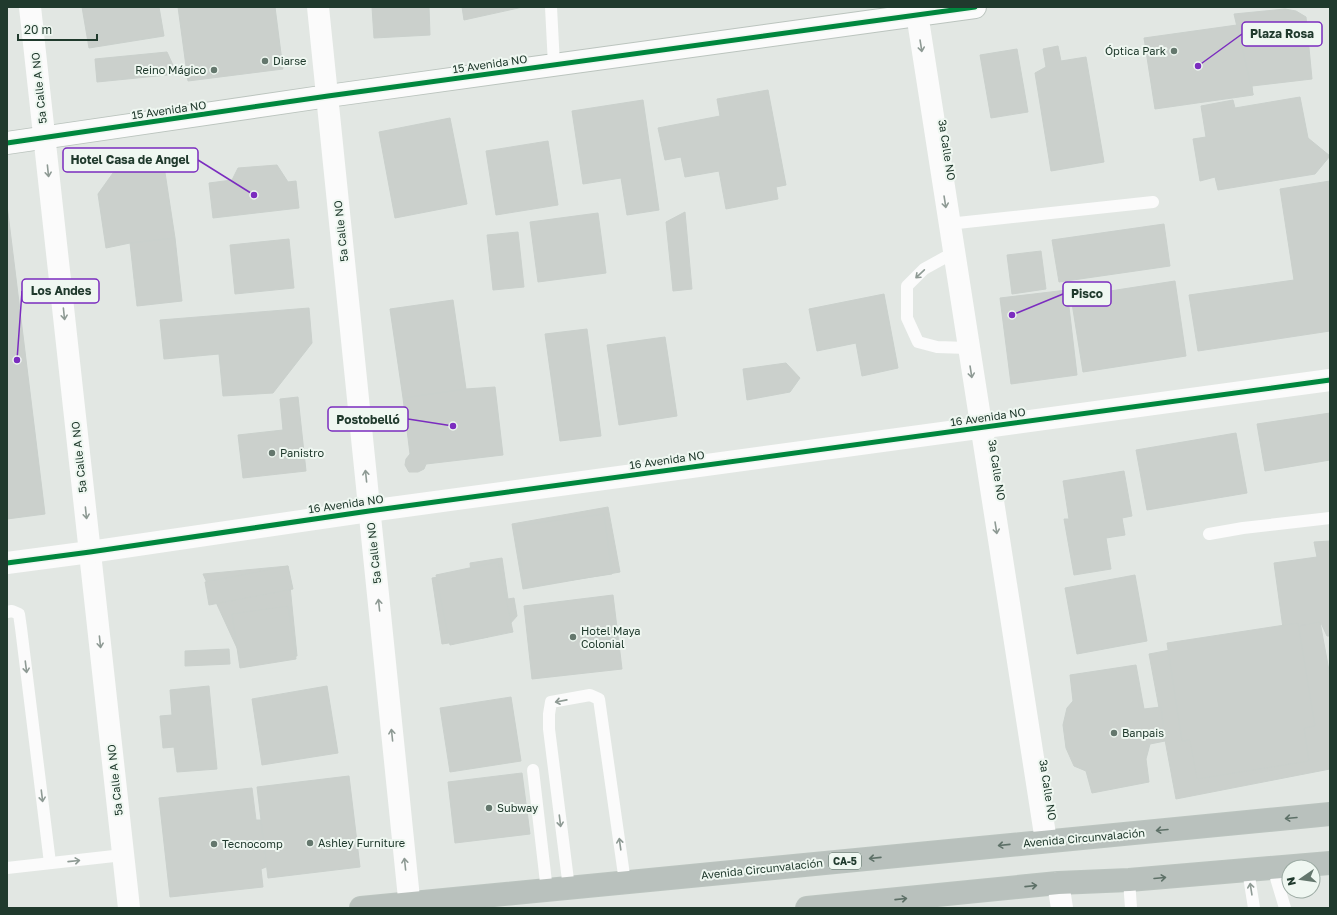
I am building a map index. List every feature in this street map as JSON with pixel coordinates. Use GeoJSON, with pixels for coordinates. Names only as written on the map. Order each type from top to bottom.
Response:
{"type":"FeatureCollection","features":[{"type":"Feature","properties":{"kind":"highway","name":"Avenida Circunvalación"},"geometry":{"type":"LineString","coordinates":[[361,908],[409,905],[625,882],[1330,814]]}},
{"type":"Feature","properties":{"kind":"highway"},"geometry":{"type":"LineString","coordinates":[[807,908],[1058,883],[1129,880],[1330,864]]}},
{"type":"Feature","properties":{"kind":"street","name":"5a Calle A NO"},"geometry":{"type":"LineString","coordinates":[[30,7],[129,908]]}},
{"type":"Feature","properties":{"kind":"street","name":"5a Calle NO"},"geometry":{"type":"LineString","coordinates":[[318,7],[409,905]]}},
{"type":"Feature","properties":{"kind":"street","name":"15 Avenida NO"},"geometry":{"type":"LineString","coordinates":[[7,143],[328,96],[554,65],[916,11],[975,7]]}},
{"type":"Feature","properties":{"kind":"street","name":"3a Calle NO"},"geometry":{"type":"LineString","coordinates":[[916,11],[948,224],[1046,841]]}},
{"type":"Feature","properties":{"kind":"street","name":"16 Avenida NO"},"geometry":{"type":"LineString","coordinates":[[7,563],[369,511],[1330,380]]}},
{"type":"Feature","properties":{"kind":"street"},"geometry":{"type":"LineString","coordinates":[[1058,883],[1062,908]]}},
{"type":"Feature","properties":{"kind":"lane"},"geometry":{"type":"LineString","coordinates":[[552,7],[554,65]]}},
{"type":"Feature","properties":{"kind":"lane"},"geometry":{"type":"LineString","coordinates":[[948,224],[1153,202]]}},
{"type":"Feature","properties":{"kind":"lane"},"geometry":{"type":"LineString","coordinates":[[953,253],[924,269],[907,286],[907,318],[918,342],[937,347],[968,348]]}},
{"type":"Feature","properties":{"kind":"lane"},"geometry":{"type":"LineString","coordinates":[[1209,534],[1243,528],[1330,518]]}},
{"type":"Feature","properties":{"kind":"lane"},"geometry":{"type":"LineString","coordinates":[[7,612],[12,611],[19,614],[50,864]]}},
{"type":"Feature","properties":{"kind":"lane"},"geometry":{"type":"LineString","coordinates":[[569,888],[549,729],[549,714],[551,702],[590,695],[599,699],[625,882]]}},
{"type":"Feature","properties":{"kind":"lane"},"geometry":{"type":"LineString","coordinates":[[533,770],[547,891]]}},
{"type":"Feature","properties":{"kind":"lane"},"geometry":{"type":"LineString","coordinates":[[7,868],[123,855]]}},
{"type":"Feature","properties":{"kind":"lane"},"geometry":{"type":"LineString","coordinates":[[1273,868],[1285,908]]}},
{"type":"Feature","properties":{"kind":"lane"},"geometry":{"type":"LineString","coordinates":[[1248,870],[1254,908]]}},
{"type":"Feature","properties":{"kind":"lane"},"geometry":{"type":"LineString","coordinates":[[1129,880],[1132,908]]}},
{"type":"Feature","properties":{"kind":"building"},"geometry":{"type":"Polygon","coordinates":[[[82,7],[159,7],[164,36],[89,48],[82,7]]]}},
{"type":"Feature","properties":{"kind":"building"},"geometry":{"type":"Polygon","coordinates":[[[178,7],[275,7],[283,69],[188,81],[178,7]]]}},
{"type":"Feature","properties":{"kind":"building"},"geometry":{"type":"Polygon","coordinates":[[[372,7],[429,7],[430,35],[374,38],[372,7]]]}},
{"type":"Feature","properties":{"kind":"building"},"geometry":{"type":"Polygon","coordinates":[[[462,7],[523,7],[464,20],[462,7]]]}},
{"type":"Feature","properties":{"kind":"building"},"geometry":{"type":"Polygon","coordinates":[[[1285,9],[1296,11],[1306,17],[1312,79],[1252,86],[1253,95],[1234,14],[1285,9]]]}},
{"type":"Feature","properties":{"kind":"building"},"geometry":{"type":"Polygon","coordinates":[[[1237,25],[1253,95],[1155,109],[1144,38],[1237,25]]]}},
{"type":"Feature","properties":{"kind":"building"},"geometry":{"type":"Polygon","coordinates":[[[1058,46],[1061,61],[1086,57],[1104,162],[1051,171],[1035,73],[1046,67],[1043,49],[1058,46]]]}},
{"type":"Feature","properties":{"kind":"building"},"geometry":{"type":"Polygon","coordinates":[[[1017,49],[1028,112],[991,118],[980,55],[1017,49]]]}},
{"type":"Feature","properties":{"kind":"building"},"geometry":{"type":"Polygon","coordinates":[[[167,52],[177,74],[97,82],[95,59],[167,52]]]}},
{"type":"Feature","properties":{"kind":"building"},"geometry":{"type":"Polygon","coordinates":[[[768,90],[786,185],[776,187],[778,199],[726,209],[719,171],[685,177],[681,157],[665,160],[658,128],[720,116],[717,99],[768,90]]]}},
{"type":"Feature","properties":{"kind":"building"},"geometry":{"type":"Polygon","coordinates":[[[1300,97],[1308,138],[1330,156],[1315,174],[1218,190],[1215,177],[1200,181],[1193,139],[1206,137],[1201,106],[1233,100],[1235,108],[1300,97]]]}},
{"type":"Feature","properties":{"kind":"building"},"geometry":{"type":"Polygon","coordinates":[[[643,100],[659,210],[627,215],[621,178],[583,184],[572,111],[643,100]]]}},
{"type":"Feature","properties":{"kind":"building"},"geometry":{"type":"Polygon","coordinates":[[[450,118],[467,204],[395,218],[379,132],[450,118]]]}},
{"type":"Feature","properties":{"kind":"building"},"geometry":{"type":"Polygon","coordinates":[[[548,141],[558,205],[496,215],[486,151],[548,141]]]}},
{"type":"Feature","properties":{"kind":"building"},"geometry":{"type":"Polygon","coordinates":[[[277,165],[288,182],[296,181],[299,208],[213,218],[209,183],[232,180],[238,168],[277,165]]]}},
{"type":"Feature","properties":{"kind":"building"},"geometry":{"type":"Polygon","coordinates":[[[164,166],[175,238],[130,243],[106,248],[98,194],[113,173],[164,166]]]}},
{"type":"Feature","properties":{"kind":"building"},"geometry":{"type":"Polygon","coordinates":[[[1330,181],[1330,331],[1198,351],[1189,295],[1294,280],[1280,189],[1330,181]]]}},
{"type":"Feature","properties":{"kind":"building"},"geometry":{"type":"Polygon","coordinates":[[[7,205],[45,514],[7,519],[7,205]]]}},
{"type":"Feature","properties":{"kind":"building"},"geometry":{"type":"Polygon","coordinates":[[[685,212],[692,289],[673,291],[666,222],[685,212]]]}},
{"type":"Feature","properties":{"kind":"building"},"geometry":{"type":"Polygon","coordinates":[[[598,213],[606,273],[538,282],[530,222],[598,213]]]}},
{"type":"Feature","properties":{"kind":"building"},"geometry":{"type":"Polygon","coordinates":[[[1164,224],[1170,266],[1059,282],[1052,240],[1164,224]]]}},
{"type":"Feature","properties":{"kind":"building"},"geometry":{"type":"Polygon","coordinates":[[[518,232],[524,287],[493,290],[487,235],[518,232]]]}},
{"type":"Feature","properties":{"kind":"building"},"geometry":{"type":"Polygon","coordinates":[[[175,238],[182,301],[137,306],[130,243],[175,238]]]}},
{"type":"Feature","properties":{"kind":"building"},"geometry":{"type":"Polygon","coordinates":[[[289,239],[294,288],[235,294],[230,245],[289,239]]]}},
{"type":"Feature","properties":{"kind":"building"},"geometry":{"type":"Polygon","coordinates":[[[1041,251],[1046,289],[1012,294],[1007,255],[1041,251]]]}},
{"type":"Feature","properties":{"kind":"building"},"geometry":{"type":"Polygon","coordinates":[[[1175,281],[1186,356],[1083,372],[1071,297],[1175,281]]]}},
{"type":"Feature","properties":{"kind":"building"},"geometry":{"type":"Polygon","coordinates":[[[1067,290],[1077,375],[1011,384],[1000,298],[1067,290]]]}},
{"type":"Feature","properties":{"kind":"building"},"geometry":{"type":"Polygon","coordinates":[[[884,294],[898,368],[862,376],[856,343],[817,351],[809,309],[884,294]]]}},
{"type":"Feature","properties":{"kind":"building"},"geometry":{"type":"Polygon","coordinates":[[[453,300],[466,389],[403,398],[390,309],[453,300]]]}},
{"type":"Feature","properties":{"kind":"building"},"geometry":{"type":"Polygon","coordinates":[[[309,308],[312,343],[273,393],[223,396],[219,354],[164,359],[160,320],[309,308]]]}},
{"type":"Feature","properties":{"kind":"building"},"geometry":{"type":"Polygon","coordinates":[[[587,329],[601,436],[560,441],[545,334],[587,329]]]}},
{"type":"Feature","properties":{"kind":"building"},"geometry":{"type":"Polygon","coordinates":[[[665,337],[677,416],[619,425],[607,345],[665,337]]]}},
{"type":"Feature","properties":{"kind":"building"},"geometry":{"type":"Polygon","coordinates":[[[786,363],[800,378],[790,392],[747,400],[743,369],[786,363]]]}},
{"type":"Feature","properties":{"kind":"building"},"geometry":{"type":"Polygon","coordinates":[[[495,387],[503,455],[426,464],[424,469],[418,472],[409,472],[405,465],[406,459],[410,454],[403,398],[466,389],[495,387]]]}},
{"type":"Feature","properties":{"kind":"building","name":"Panistro"},"geometry":{"type":"Polygon","coordinates":[[[298,397],[306,471],[243,478],[238,435],[283,430],[280,399],[298,397]]]}},
{"type":"Feature","properties":{"kind":"building"},"geometry":{"type":"Polygon","coordinates":[[[1330,413],[1330,460],[1265,471],[1257,424],[1330,413]]]}},
{"type":"Feature","properties":{"kind":"building"},"geometry":{"type":"Polygon","coordinates":[[[1236,433],[1247,493],[1147,510],[1136,450],[1236,433]]]}},
{"type":"Feature","properties":{"kind":"building"},"geometry":{"type":"Polygon","coordinates":[[[1124,471],[1132,516],[1122,518],[1125,535],[1106,538],[1111,569],[1074,575],[1064,519],[1069,519],[1063,481],[1124,471]]]}},
{"type":"Feature","properties":{"kind":"building"},"geometry":{"type":"Polygon","coordinates":[[[608,507],[620,572],[523,589],[512,524],[608,507]]]}},
{"type":"Feature","properties":{"kind":"building"},"geometry":{"type":"Polygon","coordinates":[[[604,514],[612,574],[524,587],[515,526],[604,514]]]}},
{"type":"Feature","properties":{"kind":"building"},"geometry":{"type":"Polygon","coordinates":[[[1330,541],[1330,636],[1327,636],[1321,623],[1283,628],[1274,563],[1317,557],[1314,542],[1330,541]]]}},
{"type":"Feature","properties":{"kind":"building"},"geometry":{"type":"Polygon","coordinates":[[[502,558],[508,599],[514,598],[517,616],[509,625],[487,629],[488,637],[442,644],[432,578],[471,572],[470,563],[502,558]]]}},
{"type":"Feature","properties":{"kind":"building"},"geometry":{"type":"Polygon","coordinates":[[[498,562],[513,632],[450,645],[436,575],[498,562]]]}},
{"type":"Feature","properties":{"kind":"building"},"geometry":{"type":"Polygon","coordinates":[[[288,566],[297,656],[243,661],[203,574],[288,566]]]}},
{"type":"Feature","properties":{"kind":"building"},"geometry":{"type":"Polygon","coordinates":[[[288,566],[293,589],[209,605],[205,582],[288,566]]]}},
{"type":"Feature","properties":{"kind":"building"},"geometry":{"type":"Polygon","coordinates":[[[1135,575],[1147,641],[1077,654],[1065,588],[1135,575]]]}},
{"type":"Feature","properties":{"kind":"building","name":"Hotel Maya Colonial"},"geometry":{"type":"Polygon","coordinates":[[[613,595],[622,669],[532,679],[524,606],[613,595]]]}},
{"type":"Feature","properties":{"kind":"building"},"geometry":{"type":"Polygon","coordinates":[[[288,606],[296,659],[240,668],[232,614],[288,606]]]}},
{"type":"Feature","properties":{"kind":"building"},"geometry":{"type":"Polygon","coordinates":[[[1320,622],[1330,676],[1330,769],[1176,799],[1149,654],[1320,622]]]}},
{"type":"Feature","properties":{"kind":"building"},"geometry":{"type":"Polygon","coordinates":[[[1298,623],[1315,726],[1304,728],[1309,761],[1197,779],[1190,740],[1182,741],[1167,643],[1298,623]]]}},
{"type":"Feature","properties":{"kind":"building"},"geometry":{"type":"Polygon","coordinates":[[[229,649],[230,664],[185,666],[185,651],[229,649]]]}},
{"type":"Feature","properties":{"kind":"building","name":"Banpais"},"geometry":{"type":"Polygon","coordinates":[[[1136,665],[1144,709],[1161,707],[1165,741],[1150,744],[1146,759],[1149,782],[1092,793],[1086,771],[1074,766],[1066,748],[1063,725],[1067,708],[1073,701],[1070,675],[1136,665]]]}},
{"type":"Feature","properties":{"kind":"building"},"geometry":{"type":"Polygon","coordinates":[[[209,686],[217,769],[177,772],[174,747],[163,748],[160,716],[172,715],[170,690],[209,686]]]}},
{"type":"Feature","properties":{"kind":"building"},"geometry":{"type":"Polygon","coordinates":[[[327,686],[338,753],[262,765],[252,699],[327,686]]]}},
{"type":"Feature","properties":{"kind":"building"},"geometry":{"type":"Polygon","coordinates":[[[511,697],[521,761],[450,772],[440,708],[511,697]]]}},
{"type":"Feature","properties":{"kind":"building","name":"Subway"},"geometry":{"type":"Polygon","coordinates":[[[522,773],[530,834],[455,843],[448,782],[522,773]]]}},
{"type":"Feature","properties":{"kind":"building","name":"Ashley Furniture"},"geometry":{"type":"Polygon","coordinates":[[[349,776],[360,867],[268,878],[257,787],[349,776]]]}},
{"type":"Feature","properties":{"kind":"building","name":"Tecnocomp"},"geometry":{"type":"Polygon","coordinates":[[[252,788],[256,820],[261,820],[266,867],[261,869],[263,887],[170,897],[159,798],[252,788]]]}},
{"type":"Feature","properties":{"kind":"cycle path"},"geometry":{"type":"LineString","coordinates":[[7,143],[328,96],[975,7]]}},
{"type":"Feature","properties":{"kind":"cycle path"},"geometry":{"type":"LineString","coordinates":[[7,563],[369,511],[1330,380]]}},
{"type":"Feature","properties":{"kind":"place","name":"Óptica Park"},"geometry":{"type":"Point","coordinates":[1174,51]}},
{"type":"Feature","properties":{"kind":"place","name":"Diarse"},"geometry":{"type":"Point","coordinates":[265,61]}},
{"type":"Feature","properties":{"kind":"place","name":"Plaza Rosa"},"geometry":{"type":"Point","coordinates":[1198,66]}},
{"type":"Feature","properties":{"kind":"place","name":"Reino Mágico"},"geometry":{"type":"Point","coordinates":[214,70]}},
{"type":"Feature","properties":{"kind":"place","name":"Hotel Casa de Angel"},"geometry":{"type":"Point","coordinates":[254,195]}},
{"type":"Feature","properties":{"kind":"place","name":"Pisco"},"geometry":{"type":"Point","coordinates":[1012,315]}},
{"type":"Feature","properties":{"kind":"place","name":"Los Andes"},"geometry":{"type":"Point","coordinates":[17,360]}},
{"type":"Feature","properties":{"kind":"place","name":"Postobelló"},"geometry":{"type":"Point","coordinates":[453,426]}},
{"type":"Feature","properties":{"kind":"place","name":"Panistro"},"geometry":{"type":"Point","coordinates":[272,453]}},
{"type":"Feature","properties":{"kind":"place","name":"Hotel Maya Colonial"},"geometry":{"type":"Point","coordinates":[573,637]}},
{"type":"Feature","properties":{"kind":"place","name":"Banpais"},"geometry":{"type":"Point","coordinates":[1114,733]}},
{"type":"Feature","properties":{"kind":"place","name":"Subway"},"geometry":{"type":"Point","coordinates":[489,808]}},
{"type":"Feature","properties":{"kind":"place","name":"Ashley Furniture"},"geometry":{"type":"Point","coordinates":[310,843]}},
{"type":"Feature","properties":{"kind":"place","name":"Tecnocomp"},"geometry":{"type":"Point","coordinates":[214,844]}}]}
